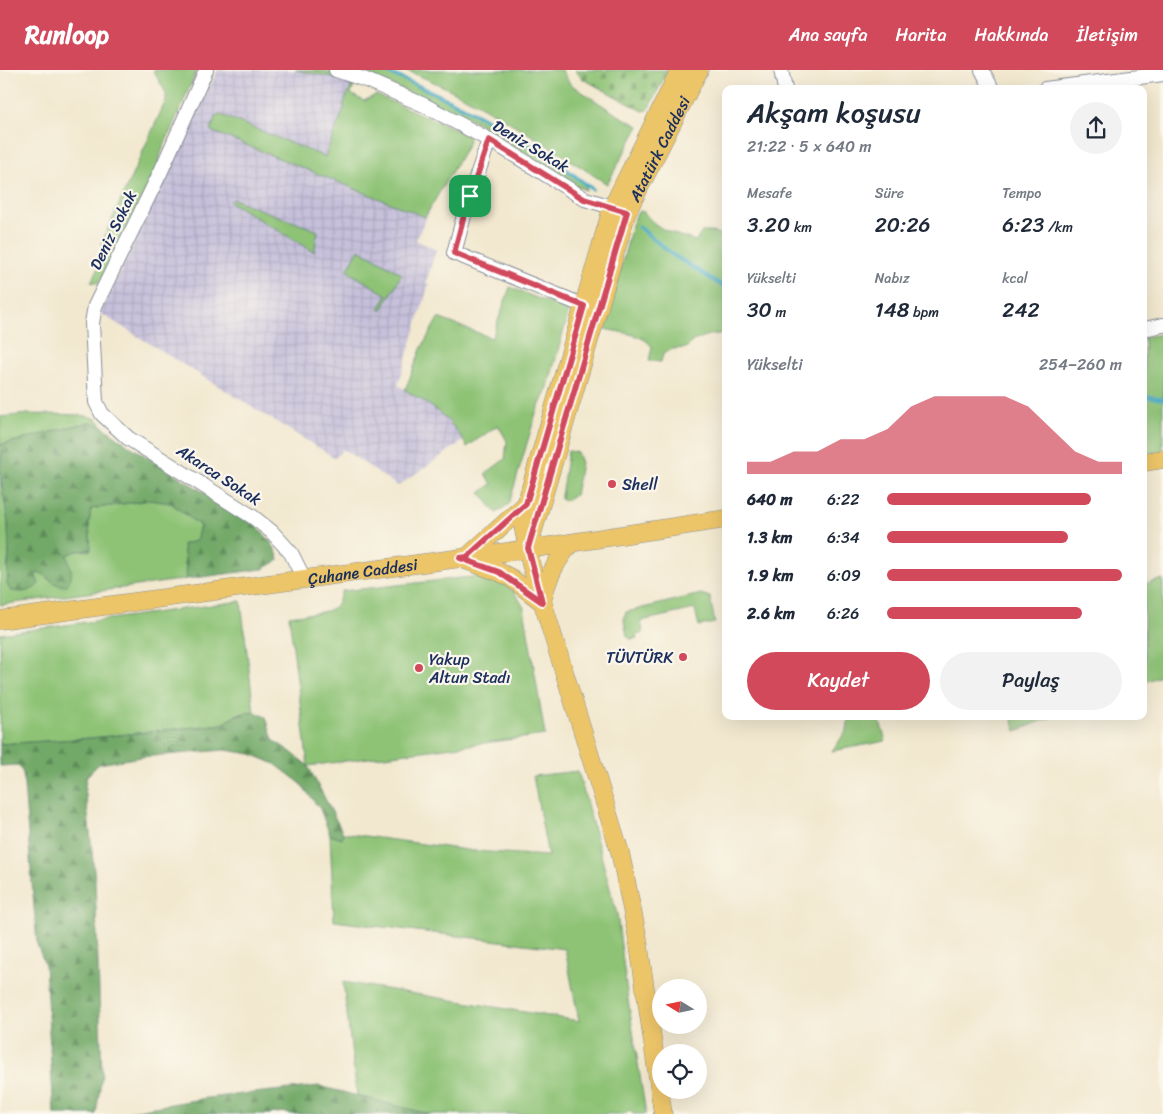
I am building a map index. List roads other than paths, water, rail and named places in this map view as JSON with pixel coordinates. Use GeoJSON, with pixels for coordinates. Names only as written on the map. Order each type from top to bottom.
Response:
{"type":"FeatureCollection","features":[{"type":"Feature","properties":{"kind":"main road","name":"Atatürk Caddesi"},"geometry":{"type":"LineString","coordinates":[[528,548],[522,521],[526,504],[590,309],[620,210],[680,70]]}},
{"type":"Feature","properties":{"kind":"main road","name":"Atatürk Caddesi"},"geometry":{"type":"LineString","coordinates":[[620,210],[699,70]]}},
{"type":"Feature","properties":{"kind":"main road","name":"Atatürk Caddesi"},"geometry":{"type":"LineString","coordinates":[[528,548],[590,309]]}},
{"type":"Feature","properties":{"kind":"main road"},"geometry":{"type":"LineString","coordinates":[[1147,462],[1163,459]]}},
{"type":"Feature","properties":{"kind":"main road"},"geometry":{"type":"LineString","coordinates":[[526,504],[463,558],[499,572],[542,602]]}},
{"type":"Feature","properties":{"kind":"main road","name":"Çuhane Caddesi"},"geometry":{"type":"LineString","coordinates":[[0,620],[463,558],[722,520]]}},
{"type":"Feature","properties":{"kind":"main road"},"geometry":{"type":"LineString","coordinates":[[542,602],[549,575],[571,542]]}},
{"type":"Feature","properties":{"kind":"main road"},"geometry":{"type":"LineString","coordinates":[[528,548],[542,602],[620,852],[638,939],[663,1114]]}},
{"type":"Feature","properties":{"kind":"street","name":"Deniz Sokak"},"geometry":{"type":"LineString","coordinates":[[102,414],[96,402],[92,322],[95,306],[161,171],[206,70]]}},
{"type":"Feature","properties":{"kind":"street","name":"Deniz Sokak"},"geometry":{"type":"LineString","coordinates":[[336,70],[366,80],[424,105],[489,140],[584,199],[620,210]]}},
{"type":"Feature","properties":{"kind":"street"},"geometry":{"type":"LineString","coordinates":[[781,70],[784,85]]}},
{"type":"Feature","properties":{"kind":"street"},"geometry":{"type":"LineString","coordinates":[[982,70],[990,85]]}},
{"type":"Feature","properties":{"kind":"street"},"geometry":{"type":"LineString","coordinates":[[1162,70],[1163,79]]}},
{"type":"Feature","properties":{"kind":"street"},"geometry":{"type":"LineString","coordinates":[[1076,85],[1163,74]]}},
{"type":"Feature","properties":{"kind":"street"},"geometry":{"type":"LineString","coordinates":[[489,140],[466,208],[454,253],[590,309]]}},
{"type":"Feature","properties":{"kind":"street"},"geometry":{"type":"LineString","coordinates":[[1147,328],[1163,325]]}},
{"type":"Feature","properties":{"kind":"street","name":"Akarca Sokak"},"geometry":{"type":"LineString","coordinates":[[102,414],[128,438],[253,517],[272,532],[291,553],[304,579]]}},
{"type":"Feature","properties":{"kind":"waterway"},"geometry":{"type":"LineString","coordinates":[[381,70],[437,94],[491,122],[543,153],[592,189]]}},
{"type":"Feature","properties":{"kind":"waterway"},"geometry":{"type":"LineString","coordinates":[[639,227],[673,255],[722,286]]}},
{"type":"Feature","properties":{"kind":"waterway"},"geometry":{"type":"LineString","coordinates":[[1147,396],[1163,399]]}},
{"type":"Feature","properties":{"kind":"place","name":"Shell"},"geometry":{"type":"Point","coordinates":[612,484]}},
{"type":"Feature","properties":{"kind":"place","name":"TÜVTÜRK"},"geometry":{"type":"Point","coordinates":[683,657]}},
{"type":"Feature","properties":{"kind":"place","name":"Yakup Altun Stadı"},"geometry":{"type":"Point","coordinates":[419,668]}}]}
